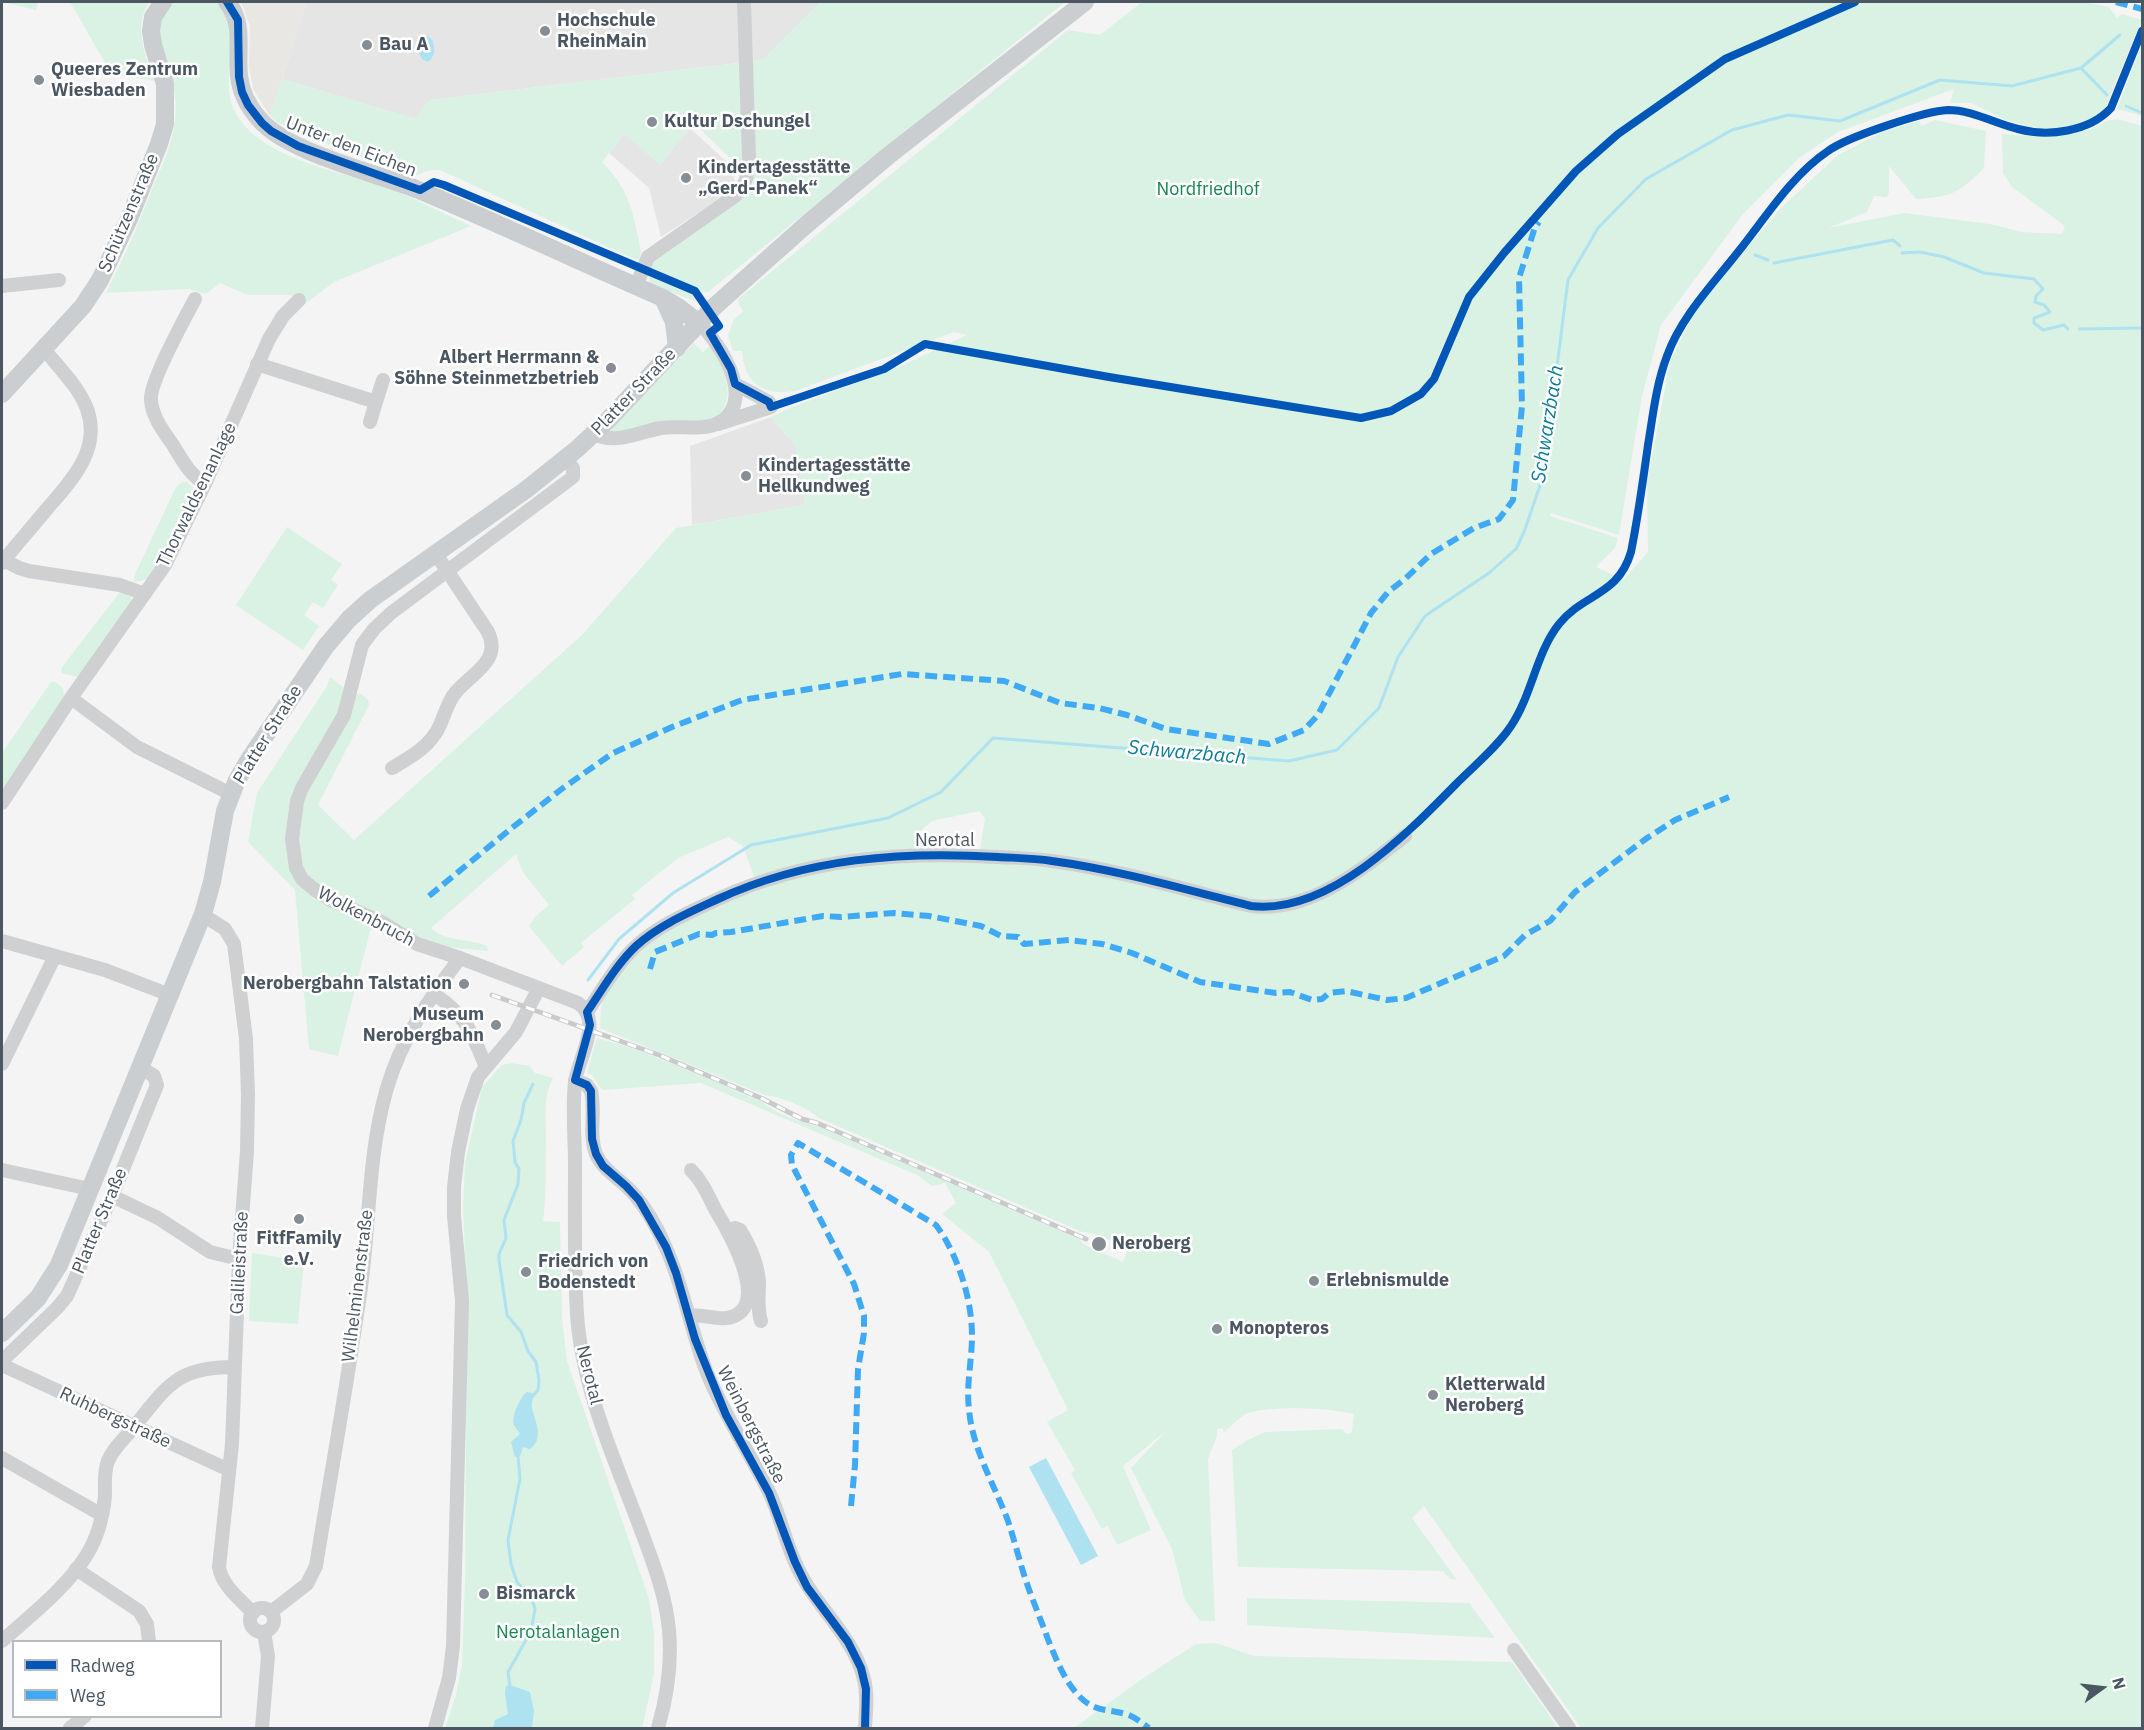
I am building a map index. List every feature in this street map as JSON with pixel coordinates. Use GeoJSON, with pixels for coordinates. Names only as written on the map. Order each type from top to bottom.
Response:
{"type":"FeatureCollection","features":[{"type":"Feature","properties":{"kind":"main road","name":"Schützenstraße"},"geometry":{"type":"LineString","coordinates":[[2,394],[83,306],[100,280],[124,230],[165,124],[166,92],[151,31],[153,17],[163,2]]}},
{"type":"Feature","properties":{"kind":"main road","name":"Unter den Eichen"},"geometry":{"type":"LineString","coordinates":[[227,2],[238,20],[239,77],[242,92],[255,114],[271,131],[306,149],[420,190],[663,298],[699,323]]}},
{"type":"Feature","properties":{"kind":"main road","name":"Platter Straße"},"geometry":{"type":"LineString","coordinates":[[2,1333],[38,1298],[52,1277],[90,1189],[203,915],[210,891],[225,811],[231,794],[250,758],[340,628],[363,606],[566,459],[594,434],[699,323],[807,224],[888,156],[1085,2]]}},
{"type":"Feature","properties":{"kind":"main road"},"geometry":{"type":"LineString","coordinates":[[663,298],[674,322],[677,348]]}},
{"type":"Feature","properties":{"kind":"street"},"geometry":{"type":"LineString","coordinates":[[636,286],[648,257],[735,196],[746,181],[749,158],[744,2]]}},
{"type":"Feature","properties":{"kind":"street"},"geometry":{"type":"LineString","coordinates":[[2,286],[59,280]]}},
{"type":"Feature","properties":{"kind":"street"},"geometry":{"type":"LineString","coordinates":[[195,299],[154,382],[151,400],[158,423],[195,477],[205,484]]}},
{"type":"Feature","properties":{"kind":"street","name":"Thorwaldsenanlage"},"geometry":{"type":"LineString","coordinates":[[2,803],[172,552],[205,484],[257,364],[277,325],[299,300]]}},
{"type":"Feature","properties":{"kind":"street"},"geometry":{"type":"LineString","coordinates":[[699,323],[710,333],[718,346],[732,372],[735,384],[732,406],[723,419],[716,424]]}},
{"type":"Feature","properties":{"kind":"street"},"geometry":{"type":"LineString","coordinates":[[44,350],[83,400],[91,424],[91,438],[86,456],[77,473],[3,561],[29,571],[120,585],[145,594]]}},
{"type":"Feature","properties":{"kind":"street"},"geometry":{"type":"LineString","coordinates":[[257,364],[376,402]]}},
{"type":"Feature","properties":{"kind":"street"},"geometry":{"type":"LineString","coordinates":[[370,422],[383,380]]}},
{"type":"Feature","properties":{"kind":"street"},"geometry":{"type":"LineString","coordinates":[[594,434],[602,438],[613,439],[661,428],[707,427],[771,407],[769,402],[735,384]]}},
{"type":"Feature","properties":{"kind":"street"},"geometry":{"type":"LineString","coordinates":[[448,571],[573,477],[573,468],[566,459]]}},
{"type":"Feature","properties":{"kind":"street"},"geometry":{"type":"LineString","coordinates":[[393,768],[419,752],[432,739],[455,693],[486,664],[492,652],[493,645],[488,632],[436,554]]}},
{"type":"Feature","properties":{"kind":"street","name":"Wolkenbruch"},"geometry":{"type":"LineString","coordinates":[[448,571],[390,613],[367,636],[358,656],[344,715],[302,788],[292,830],[293,859],[299,874],[308,885],[331,900],[383,923],[425,948],[460,958],[539,988]]}},
{"type":"Feature","properties":{"kind":"street"},"geometry":{"type":"LineString","coordinates":[[71,698],[120,736],[231,794]]}},
{"type":"Feature","properties":{"kind":"street","name":"Nerotal"},"geometry":{"type":"LineString","coordinates":[[658,1728],[669,1672],[669,1630],[665,1605],[648,1547],[600,1419],[583,1360],[575,1276],[575,1080],[590,1025],[587,1012],[628,954],[665,925],[747,886],[777,876],[837,862],[901,856],[954,855],[1052,861],[1266,908],[1297,903],[1315,896],[1345,879],[1405,836]]}},
{"type":"Feature","properties":{"kind":"street","name":"Galileistraße"},"geometry":{"type":"LineString","coordinates":[[203,915],[225,929],[232,939],[237,962],[247,1058],[249,1128],[239,1259],[229,1470],[219,1571],[228,1587],[253,1613]]}},
{"type":"Feature","properties":{"kind":"street"},"geometry":{"type":"LineString","coordinates":[[2,941],[105,970],[170,995]]}},
{"type":"Feature","properties":{"kind":"street"},"geometry":{"type":"LineString","coordinates":[[2,1065],[55,956]]}},
{"type":"Feature","properties":{"kind":"street","name":"Wilhelminenstraße"},"geometry":{"type":"LineString","coordinates":[[271,1612],[307,1584],[316,1566],[361,1286],[380,1120],[394,1068],[418,1019],[460,958]]}},
{"type":"Feature","properties":{"kind":"street"},"geometry":{"type":"LineString","coordinates":[[435,1728],[449,1678],[453,1635],[462,1300],[454,1216],[455,1170],[470,1095],[478,1077],[516,1032],[539,988],[578,1003],[587,1012]]}},
{"type":"Feature","properties":{"kind":"street"},"geometry":{"type":"LineString","coordinates":[[434,994],[450,1004],[466,1022],[486,1067]]}},
{"type":"Feature","properties":{"kind":"street","name":"Platter Straße"},"geometry":{"type":"LineString","coordinates":[[2,1363],[67,1296],[112,1196],[157,1084],[154,1076],[140,1067]]}},
{"type":"Feature","properties":{"kind":"street","name":"Weinbergstraße"},"geometry":{"type":"LineString","coordinates":[[575,1080],[589,1087],[592,1093],[592,1139],[596,1154],[603,1166],[633,1192],[659,1234],[672,1262],[695,1339],[726,1415],[769,1493],[807,1587],[848,1642],[861,1668],[866,1689],[866,1728]]}},
{"type":"Feature","properties":{"kind":"street"},"geometry":{"type":"LineString","coordinates":[[2,1170],[90,1189]]}},
{"type":"Feature","properties":{"kind":"street"},"geometry":{"type":"LineString","coordinates":[[689,1316],[731,1317],[741,1311],[745,1303],[747,1286],[744,1267],[728,1231],[698,1178],[691,1170]]}},
{"type":"Feature","properties":{"kind":"street"},"geometry":{"type":"LineString","coordinates":[[112,1196],[158,1218],[210,1252],[239,1259]]}},
{"type":"Feature","properties":{"kind":"street"},"geometry":{"type":"LineString","coordinates":[[728,1231],[735,1228],[740,1230],[755,1262],[759,1280],[761,1321]]}},
{"type":"Feature","properties":{"kind":"street","name":"Ruhbergstraße"},"geometry":{"type":"LineString","coordinates":[[2,1363],[229,1470]]}},
{"type":"Feature","properties":{"kind":"street"},"geometry":{"type":"LineString","coordinates":[[2,1641],[76,1569],[86,1556],[102,1515],[105,1474],[110,1457],[160,1394],[180,1377],[205,1368],[234,1366]]}},
{"type":"Feature","properties":{"kind":"street"},"geometry":{"type":"LineString","coordinates":[[2,1458],[102,1515]]}},
{"type":"Feature","properties":{"kind":"street"},"geometry":{"type":"LineString","coordinates":[[76,1569],[139,1611],[147,1624],[149,1640]]}},
{"type":"Feature","properties":{"kind":"street"},"geometry":{"type":"LineString","coordinates":[[264,1608],[271,1612],[274,1619],[272,1626],[264,1632],[256,1630],[251,1624],[253,1613],[264,1608]]}},
{"type":"Feature","properties":{"kind":"street"},"geometry":{"type":"LineString","coordinates":[[262,1728],[268,1656],[264,1632]]}},
{"type":"Feature","properties":{"kind":"street"},"geometry":{"type":"LineString","coordinates":[[1514,1650],[1569,1728]]}},
{"type":"Feature","properties":{"kind":"street"},"geometry":{"type":"LineString","coordinates":[[70,1728],[82,1718]]}},
{"type":"Feature","properties":{"kind":"shaded area"},"geometry":{"type":"Polygon","coordinates":[[[241,2],[307,2],[270,116],[253,89],[249,67],[250,26],[241,2]]]}},
{"type":"Feature","properties":{"kind":"shaded area","name":"Hochschule RheinMain"},"geometry":{"type":"Polygon","coordinates":[[[307,2],[821,2],[763,60],[430,100],[415,119],[282,79],[307,2]]]}},
{"type":"Feature","properties":{"kind":"shaded area","name":"Kindertagesstätte „Gerd-Panek“"},"geometry":{"type":"Polygon","coordinates":[[[690,128],[730,165],[735,182],[732,191],[661,237],[649,188],[609,153],[624,133],[660,164],[690,128]]]}},
{"type":"Feature","properties":{"kind":"shaded area","name":"Kindertagesstätte Hellkundweg"},"geometry":{"type":"Polygon","coordinates":[[[771,417],[796,446],[805,505],[692,525],[690,446],[771,417]]]}},
{"type":"Feature","properties":{"kind":"green space"},"geometry":{"type":"Polygon","coordinates":[[[2,2],[38,2],[36,10],[2,2]]]}},
{"type":"Feature","properties":{"kind":"green space"},"geometry":{"type":"Polygon","coordinates":[[[70,2],[149,2],[144,12],[141,32],[144,51],[155,81],[111,73],[70,2]]]}},
{"type":"Feature","properties":{"kind":"green space"},"geometry":{"type":"Polygon","coordinates":[[[173,2],[217,2],[225,12],[229,24],[229,80],[233,107],[244,125],[259,139],[300,160],[387,188],[471,226],[334,282],[302,306],[291,295],[248,295],[220,283],[206,294],[189,289],[106,293],[139,222],[164,160],[175,122],[173,84],[159,34],[164,11],[173,2]]]}},
{"type":"Feature","properties":{"kind":"green space"},"geometry":{"type":"Polygon","coordinates":[[[821,2],[1065,2],[708,292],[697,291],[649,270],[654,261],[747,195],[752,186],[756,166],[744,163],[738,166],[694,123],[660,165],[624,134],[602,162],[619,183],[629,203],[641,252],[639,259],[636,260],[440,170],[431,170],[413,176],[295,132],[270,116],[282,79],[415,119],[430,100],[763,60],[821,2]]]}},
{"type":"Feature","properties":{"kind":"green space","name":"Nordfriedhof"},"geometry":{"type":"Polygon","coordinates":[[[1142,2],[2083,2],[2109,7],[2117,18],[2122,14],[2142,20],[2104,110],[2080,125],[2043,130],[2004,119],[1971,103],[1950,103],[1954,89],[1838,132],[1800,157],[1743,214],[1661,325],[1642,396],[1619,535],[1551,513],[1550,516],[1618,538],[1615,548],[1596,567],[1623,580],[1648,552],[1647,483],[1670,362],[1695,310],[1780,209],[1838,155],[1882,132],[1919,121],[1921,126],[1935,120],[1986,131],[1984,168],[1961,188],[1947,195],[1916,199],[1889,166],[1887,197],[1874,196],[1867,212],[1828,228],[1904,213],[1990,224],[2022,232],[2062,234],[2065,226],[2012,187],[2003,173],[2002,134],[2042,137],[2071,134],[2117,119],[2142,126],[2142,1728],[1581,1728],[1424,1506],[1412,1518],[1457,1580],[1450,1579],[1443,1571],[1238,1567],[1232,1450],[1265,1432],[1342,1429],[1347,1434],[1352,1432],[1354,1414],[1330,1410],[1284,1408],[1257,1411],[1246,1414],[1224,1432],[1222,1428],[1217,1429],[1217,1436],[1208,1459],[1215,1621],[1200,1621],[1185,1600],[1172,1549],[1131,1468],[1166,1431],[1123,1466],[1151,1530],[1117,1545],[1108,1526],[1102,1529],[1071,1473],[1075,1470],[1047,1422],[1068,1410],[989,1252],[942,1214],[956,1203],[945,1183],[932,1186],[917,1175],[701,1083],[602,1090],[592,1075],[587,1073],[597,1038],[639,1051],[762,1102],[788,1117],[817,1126],[1079,1239],[1083,1244],[1123,1262],[1128,1249],[1105,1238],[1082,1232],[819,1118],[794,1103],[765,1095],[600,1028],[604,998],[627,959],[655,935],[728,900],[759,891],[743,846],[728,837],[678,858],[632,895],[635,899],[581,943],[584,947],[562,966],[529,926],[535,917],[549,905],[522,871],[516,854],[431,928],[443,936],[487,946],[488,951],[445,947],[415,936],[310,882],[296,853],[302,799],[354,694],[361,694],[368,700],[369,705],[318,805],[354,840],[582,635],[676,528],[805,505],[796,446],[771,417],[903,365],[967,335],[954,332],[795,391],[774,392],[765,389],[751,379],[742,351],[733,351],[728,335],[734,319],[743,312],[738,299],[1068,30],[1100,35],[1142,2]],[[979,811],[932,821],[920,831],[919,862],[978,862],[985,818],[979,811]]]}},
{"type":"Feature","properties":{"kind":"green space"},"geometry":{"type":"Polygon","coordinates":[[[2142,44],[2142,116],[2117,109],[2142,44]]]}},
{"type":"Feature","properties":{"kind":"green space"},"geometry":{"type":"Polygon","coordinates":[[[648,273],[692,292],[694,301],[650,283],[648,273]]]}},
{"type":"Feature","properties":{"kind":"green space"},"geometry":{"type":"Polygon","coordinates":[[[694,343],[703,352],[710,345],[724,374],[728,394],[721,412],[712,420],[623,434],[610,432],[611,427],[694,343]]]}},
{"type":"Feature","properties":{"kind":"green space"},"geometry":{"type":"Polygon","coordinates":[[[182,482],[187,482],[194,492],[174,536],[151,575],[134,582],[135,574],[176,487],[182,482]]]}},
{"type":"Feature","properties":{"kind":"green space"},"geometry":{"type":"Polygon","coordinates":[[[287,527],[342,564],[331,580],[338,585],[323,608],[313,602],[304,615],[319,626],[303,650],[236,605],[287,527]]]}},
{"type":"Feature","properties":{"kind":"green space"},"geometry":{"type":"Polygon","coordinates":[[[120,592],[130,595],[132,600],[78,677],[61,673],[62,667],[120,592]]]}},
{"type":"Feature","properties":{"kind":"green space"},"geometry":{"type":"Polygon","coordinates":[[[330,677],[347,690],[335,726],[298,786],[299,884],[312,897],[378,927],[370,931],[338,1056],[309,1049],[295,890],[248,842],[257,793],[327,686],[330,677]]]}},
{"type":"Feature","properties":{"kind":"green space"},"geometry":{"type":"Polygon","coordinates":[[[51,682],[63,688],[64,696],[2,792],[2,753],[51,682]]]}},
{"type":"Feature","properties":{"kind":"green space","name":"Nerotalanlagen"},"geometry":{"type":"Polygon","coordinates":[[[511,1063],[530,1066],[535,1073],[553,1078],[546,1107],[543,1221],[560,1222],[562,1319],[567,1361],[649,1599],[654,1633],[654,1674],[642,1728],[445,1728],[456,1695],[462,1665],[465,1580],[467,1299],[463,1207],[465,1163],[482,1087],[502,1065],[511,1063]]]}},
{"type":"Feature","properties":{"kind":"green space"},"geometry":{"type":"Polygon","coordinates":[[[252,1253],[304,1261],[298,1324],[249,1321],[252,1253]]]}},
{"type":"Feature","properties":{"kind":"green space"},"geometry":{"type":"Polygon","coordinates":[[[1247,1598],[1469,1603],[1495,1638],[1247,1625],[1247,1598]]]}},
{"type":"Feature","properties":{"kind":"green space"},"geometry":{"type":"Polygon","coordinates":[[[1216,1643],[1254,1656],[1512,1662],[1558,1728],[1074,1728],[1196,1644],[1216,1643]]]}},
{"type":"Feature","properties":{"kind":"water"},"geometry":{"type":"Polygon","coordinates":[[[426,35],[432,39],[434,49],[434,54],[428,62],[422,59],[418,52],[420,39],[426,35]]]}},
{"type":"Feature","properties":{"kind":"water"},"geometry":{"type":"Polygon","coordinates":[[[527,1392],[532,1393],[532,1408],[538,1435],[535,1445],[530,1449],[523,1447],[520,1456],[515,1457],[511,1442],[520,1434],[513,1421],[519,1403],[527,1392]]]}},
{"type":"Feature","properties":{"kind":"water"},"geometry":{"type":"Polygon","coordinates":[[[1046,1458],[1098,1556],[1081,1565],[1029,1467],[1046,1458]]]}},
{"type":"Feature","properties":{"kind":"water"},"geometry":{"type":"Polygon","coordinates":[[[510,1685],[530,1692],[534,1711],[532,1728],[493,1728],[495,1720],[508,1714],[505,1693],[506,1686],[510,1685]]]}},
{"type":"Feature","properties":{"kind":"waterway"},"geometry":{"type":"LineString","coordinates":[[2081,68],[2120,35]]}},
{"type":"Feature","properties":{"kind":"waterway","name":"Schwarzbach"},"geometry":{"type":"LineString","coordinates":[[588,980],[619,939],[673,893],[751,845],[888,818],[941,792],[993,738],[1289,761],[1337,750],[1379,708],[1398,657],[1425,616],[1489,573],[1516,549],[1543,477],[1568,280],[1598,228],[1646,179],[1732,130],[1788,115],[1840,121],[1940,80],[2012,86],[2081,68],[2107,95]]}},
{"type":"Feature","properties":{"kind":"waterway","name":"Schwarzbach"},"geometry":{"type":"LineString","coordinates":[[2126,106],[2142,113]]}},
{"type":"Feature","properties":{"kind":"waterway"},"geometry":{"type":"LineString","coordinates":[[1774,263],[1893,240],[1900,246]]}},
{"type":"Feature","properties":{"kind":"waterway"},"geometry":{"type":"LineString","coordinates":[[1902,253],[1920,252],[1944,257],[1984,273],[2034,279],[2043,289],[2036,296],[2035,302],[2044,305],[2050,312],[2034,318],[2034,323],[2043,330],[2064,325],[2068,329]]}},
{"type":"Feature","properties":{"kind":"waterway"},"geometry":{"type":"LineString","coordinates":[[1755,255],[1768,260]]}},
{"type":"Feature","properties":{"kind":"waterway"},"geometry":{"type":"LineString","coordinates":[[2079,329],[2142,328]]}},
{"type":"Feature","properties":{"kind":"waterway","name":"Schwarzbach"},"geometry":{"type":"LineString","coordinates":[[531,1398],[538,1390],[536,1362],[528,1351],[521,1332],[507,1315],[499,1254],[506,1238],[504,1220],[518,1184],[519,1169],[515,1162],[513,1141],[521,1120],[524,1103],[533,1084]]}},
{"type":"Feature","properties":{"kind":"waterway","name":"Schwarzbach"},"geometry":{"type":"LineString","coordinates":[[510,1687],[508,1672],[526,1640],[532,1626],[535,1609],[531,1597],[517,1582],[511,1564],[508,1540],[520,1479],[518,1455]]}},
{"type":"Feature","properties":{"kind":"railway"},"geometry":{"type":"LineString","coordinates":[[492,995],[659,1055],[763,1099],[802,1119],[817,1123],[1086,1239]]}},
{"type":"Feature","properties":{"kind":"marked path"},"geometry":{"type":"LineString","coordinates":[[2116,2],[2142,9]]}},
{"type":"Feature","properties":{"kind":"marked path"},"geometry":{"type":"LineString","coordinates":[[429,896],[563,788],[613,753],[742,700],[902,674],[1004,681],[1060,703],[1099,708],[1166,729],[1269,744],[1304,730],[1318,715],[1371,613],[1388,592],[1431,554],[1474,528],[1499,519],[1513,500],[1522,406],[1519,278],[1535,227],[1539,222]]}},
{"type":"Feature","properties":{"kind":"marked path"},"geometry":{"type":"LineString","coordinates":[[650,969],[655,952],[699,934],[712,935],[823,916],[894,913],[929,916],[981,926],[1001,936],[1018,937],[1024,944],[1069,940],[1102,944],[1132,953],[1200,982],[1276,993],[1290,992],[1312,1000],[1322,999],[1329,993],[1346,991],[1387,1000],[1406,998],[1504,956],[1525,935],[1550,921],[1575,892],[1647,838],[1675,820],[1729,797]]}},
{"type":"Feature","properties":{"kind":"marked path"},"geometry":{"type":"LineString","coordinates":[[851,1506],[855,1465],[858,1369],[864,1333],[864,1316],[854,1284],[792,1165],[791,1155],[798,1143],[936,1225],[944,1237],[957,1264],[969,1307],[972,1336],[968,1400],[974,1438],[1008,1521],[1025,1578],[1058,1664],[1075,1691],[1086,1702],[1096,1708],[1129,1715],[1149,1728]]}},
{"type":"Feature","properties":{"kind":"cycle path"},"geometry":{"type":"LineString","coordinates":[[227,2],[238,20],[239,77],[242,92],[248,105],[271,131],[298,146],[420,190],[434,182],[444,185],[695,291],[719,326],[710,333],[731,369],[735,384],[769,402],[771,407],[884,369],[925,344],[1361,418],[1391,411],[1421,394],[1434,379],[1469,297],[1504,253],[1576,171],[1618,134],[1725,59],[1855,2]]}},
{"type":"Feature","properties":{"kind":"cycle path"},"geometry":{"type":"LineString","coordinates":[[865,1728],[866,1689],[861,1668],[848,1642],[807,1587],[769,1493],[726,1415],[695,1339],[666,1247],[639,1200],[603,1166],[596,1154],[592,1139],[591,1091],[587,1085],[575,1080],[590,1025],[587,1012],[616,969],[636,946],[655,932],[675,919],[718,899],[786,874],[855,860],[926,855],[1045,860],[1127,875],[1251,906],[1280,905],[1309,898],[1338,884],[1365,866],[1416,824],[1499,741],[1518,714],[1551,635],[1569,614],[1600,593],[1618,577],[1631,552],[1657,389],[1673,342],[1698,301],[1802,172],[1838,145],[1886,126],[1937,111],[1966,112],[2018,129],[2042,132],[2068,130],[2091,123],[2111,108],[2142,31]]}},
{"type":"Feature","properties":{"kind":"place","name":"Hochschule RheinMain"},"geometry":{"type":"Point","coordinates":[545,31]}},
{"type":"Feature","properties":{"kind":"place","name":"Bau A"},"geometry":{"type":"Point","coordinates":[367,45]}},
{"type":"Feature","properties":{"kind":"place","name":"Queeres Zentrum Wiesbaden"},"geometry":{"type":"Point","coordinates":[39,80]}},
{"type":"Feature","properties":{"kind":"place","name":"Kultur Dschungel"},"geometry":{"type":"Point","coordinates":[652,122]}},
{"type":"Feature","properties":{"kind":"place","name":"Kindertagesstätte „Gerd-Panek“"},"geometry":{"type":"Point","coordinates":[686,178]}},
{"type":"Feature","properties":{"kind":"place","name":"Albert Herrmann & Söhne Steinmetzbetrieb"},"geometry":{"type":"Point","coordinates":[611,368]}},
{"type":"Feature","properties":{"kind":"place","name":"Kindertagesstätte Hellkundweg"},"geometry":{"type":"Point","coordinates":[746,476]}},
{"type":"Feature","properties":{"kind":"place","name":"Nerobergbahn Talstation"},"geometry":{"type":"Point","coordinates":[464,984]}},
{"type":"Feature","properties":{"kind":"place","name":"Museum Nerobergbahn"},"geometry":{"type":"Point","coordinates":[496,1025]}},
{"type":"Feature","properties":{"kind":"place","name":"FitfFamily e.V."},"geometry":{"type":"Point","coordinates":[299,1219]}},
{"type":"Feature","properties":{"kind":"place","name":"Neroberg"},"geometry":{"type":"Point","coordinates":[1099,1244]}},
{"type":"Feature","properties":{"kind":"place","name":"Friedrich von Bodenstedt"},"geometry":{"type":"Point","coordinates":[526,1272]}},
{"type":"Feature","properties":{"kind":"place","name":"Erlebnismulde"},"geometry":{"type":"Point","coordinates":[1314,1281]}},
{"type":"Feature","properties":{"kind":"place","name":"Monopteros"},"geometry":{"type":"Point","coordinates":[1217,1329]}},
{"type":"Feature","properties":{"kind":"place","name":"Kletterwald Neroberg"},"geometry":{"type":"Point","coordinates":[1433,1395]}},
{"type":"Feature","properties":{"kind":"place","name":"Bismarck"},"geometry":{"type":"Point","coordinates":[484,1594]}}]}
